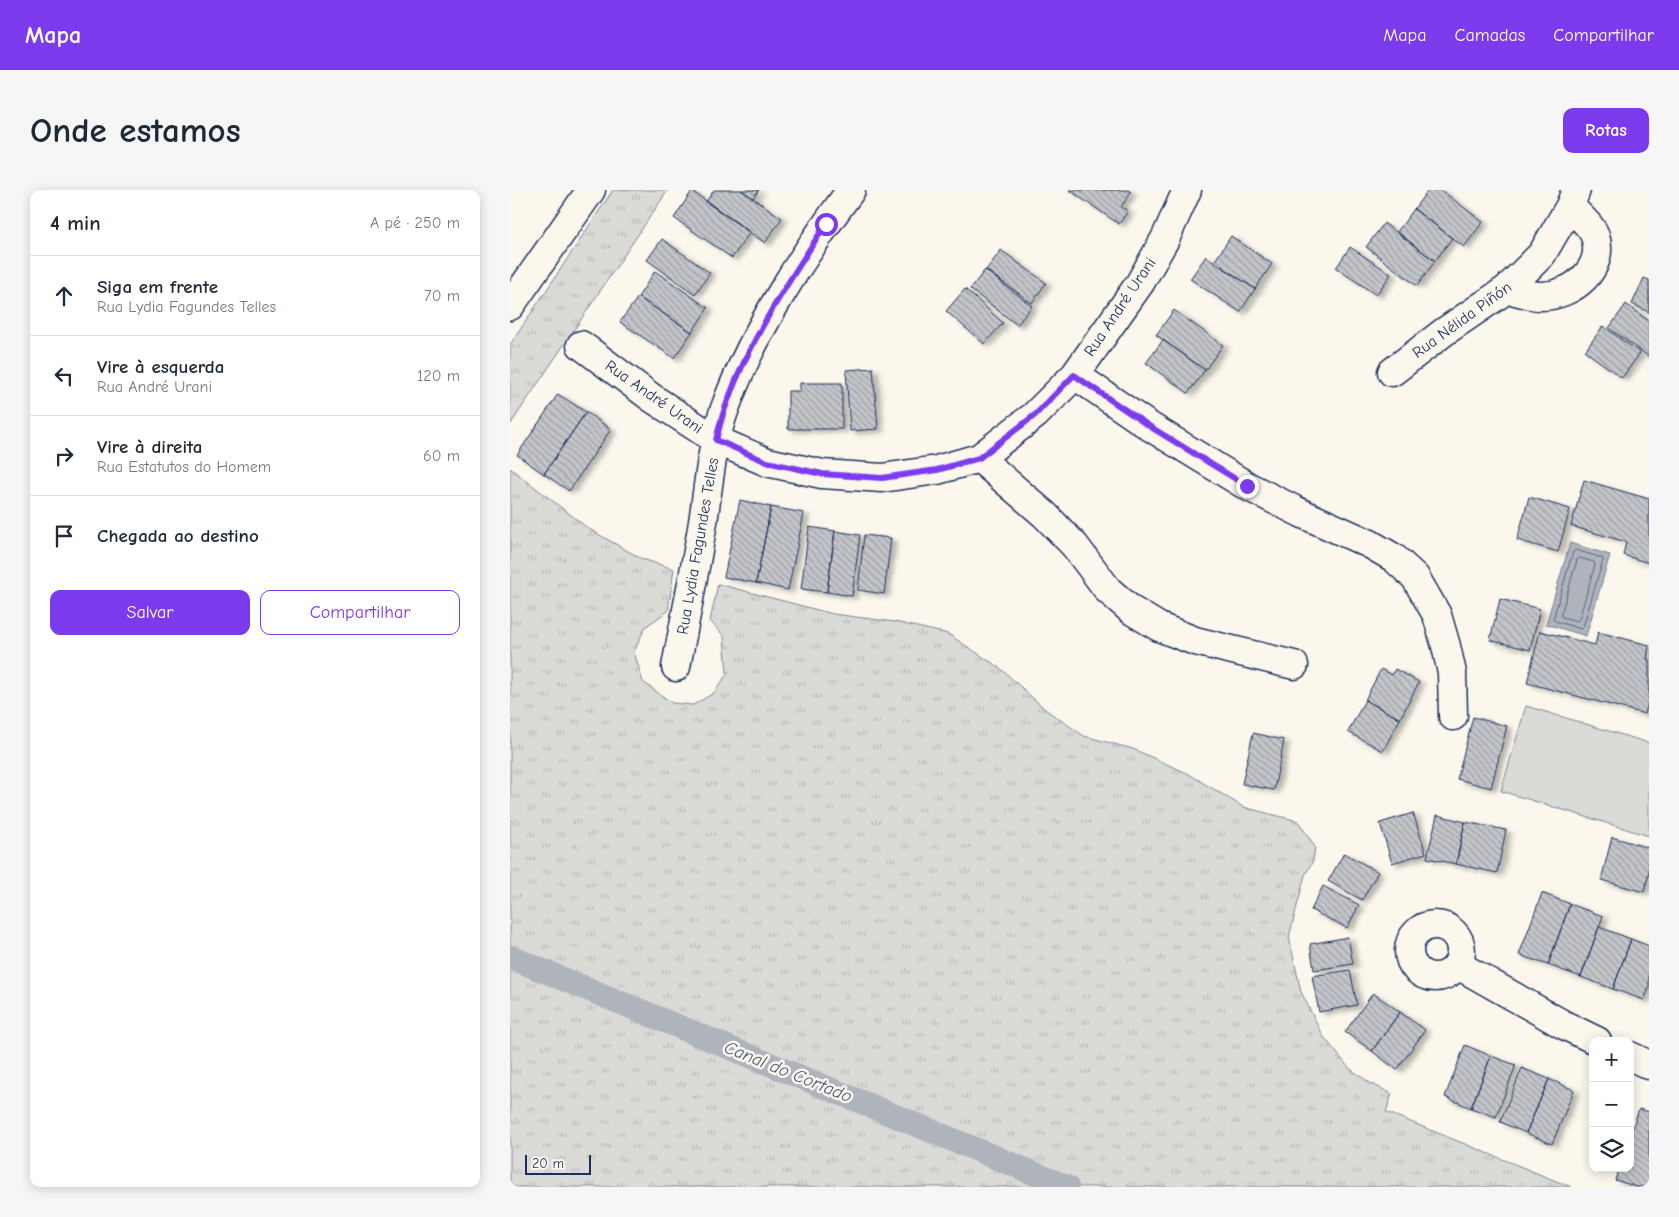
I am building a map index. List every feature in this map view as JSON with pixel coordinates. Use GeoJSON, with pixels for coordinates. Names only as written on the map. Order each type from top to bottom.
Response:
{"type":"FeatureCollection","features":[{"type":"Feature","properties":{"kind":"street"},"geometry":{"type":"LineString","coordinates":[[510,306],[591,190]]}},
{"type":"Feature","properties":{"kind":"street","name":"Rua Lydia Fagundes Telles"},"geometry":{"type":"LineString","coordinates":[[676,667],[695,570],[716,440],[726,403],[749,351],[790,280],[826,224],[851,190]]}},
{"type":"Feature","properties":{"kind":"street","name":"Rua André Urani"},"geometry":{"type":"LineString","coordinates":[[581,345],[652,398],[716,440],[767,462],[822,474],[882,478],[937,470],[979,458],[1035,415],[1074,375],[1140,283],[1165,239],[1187,190]]}},
{"type":"Feature","properties":{"kind":"street"},"geometry":{"type":"LineString","coordinates":[[1507,289],[1541,296],[1562,293],[1581,282],[1591,270],[1596,257],[1597,246],[1594,234],[1573,198]]}},
{"type":"Feature","properties":{"kind":"street","name":"Rua Nélida Piñón"},"geometry":{"type":"LineString","coordinates":[[1392,372],[1444,332],[1507,289],[1542,254],[1555,234],[1573,198]]}},
{"type":"Feature","properties":{"kind":"street"},"geometry":{"type":"LineString","coordinates":[[1074,375],[1149,426],[1247,486],[1370,544],[1394,558],[1415,577],[1436,615],[1452,673],[1453,716]]}},
{"type":"Feature","properties":{"kind":"street"},"geometry":{"type":"LineString","coordinates":[[979,458],[1045,515],[1075,546],[1108,590],[1131,610],[1159,627],[1195,641],[1294,665]]}},
{"type":"Feature","properties":{"kind":"street"},"geometry":{"type":"LineString","coordinates":[[1458,965],[1589,1037]]}},
{"type":"Feature","properties":{"kind":"street"},"geometry":{"type":"LineString","coordinates":[[1634,1058],[1649,1065]]}},
{"type":"Feature","properties":{"kind":"green space"},"geometry":{"type":"Polygon","coordinates":[[[613,190],[668,190],[510,425],[510,345],[613,190]]]}},
{"type":"Feature","properties":{"kind":"green space"},"geometry":{"type":"Polygon","coordinates":[[[510,468],[589,529],[642,559],[674,569],[668,611],[645,627],[634,652],[643,682],[672,703],[693,705],[714,693],[727,674],[724,636],[710,621],[718,584],[833,614],[895,622],[948,634],[1000,668],[1046,710],[1084,736],[1133,749],[1187,773],[1243,807],[1298,821],[1315,847],[1313,861],[1305,875],[1289,937],[1301,992],[1323,1036],[1349,1068],[1370,1083],[1392,1094],[1386,1112],[1571,1187],[510,1187],[510,468]]]}},
{"type":"Feature","properties":{"kind":"green space"},"geometry":{"type":"Polygon","coordinates":[[[1526,706],[1649,743],[1649,836],[1501,791],[1526,706]]]}},
{"type":"Feature","properties":{"kind":"water"},"geometry":{"type":"Polygon","coordinates":[[[1570,543],[1610,555],[1586,636],[1546,624],[1570,543]]]}},
{"type":"Feature","properties":{"kind":"building"},"geometry":{"type":"Polygon","coordinates":[[[714,190],[741,190],[782,218],[765,243],[706,202],[714,190]]]}},
{"type":"Feature","properties":{"kind":"building"},"geometry":{"type":"Polygon","coordinates":[[[741,190],[759,190],[753,198],[741,190]]]}},
{"type":"Feature","properties":{"kind":"building"},"geometry":{"type":"Polygon","coordinates":[[[1069,190],[1128,190],[1131,192],[1121,207],[1128,211],[1119,224],[1069,190]]]}},
{"type":"Feature","properties":{"kind":"building"},"geometry":{"type":"Polygon","coordinates":[[[1428,190],[1441,190],[1483,222],[1464,247],[1414,209],[1428,190]]]}},
{"type":"Feature","properties":{"kind":"building"},"geometry":{"type":"Polygon","coordinates":[[[692,191],[750,232],[732,258],[674,218],[692,191]]]}},
{"type":"Feature","properties":{"kind":"building"},"geometry":{"type":"Polygon","coordinates":[[[1414,209],[1452,238],[1435,261],[1397,232],[1414,209]]]}},
{"type":"Feature","properties":{"kind":"building"},"geometry":{"type":"Polygon","coordinates":[[[1384,223],[1435,261],[1417,286],[1366,247],[1384,223]]]}},
{"type":"Feature","properties":{"kind":"building"},"geometry":{"type":"Polygon","coordinates":[[[1231,236],[1272,264],[1255,289],[1214,262],[1231,236]]]}},
{"type":"Feature","properties":{"kind":"building"},"geometry":{"type":"Polygon","coordinates":[[[662,239],[710,273],[695,294],[647,260],[662,239]]]}},
{"type":"Feature","properties":{"kind":"building"},"geometry":{"type":"Polygon","coordinates":[[[1350,247],[1391,274],[1376,295],[1336,268],[1350,247]]]}},
{"type":"Feature","properties":{"kind":"building"},"geometry":{"type":"Polygon","coordinates":[[[1001,250],[1046,283],[1032,303],[986,270],[1001,250]]]}},
{"type":"Feature","properties":{"kind":"building"},"geometry":{"type":"Polygon","coordinates":[[[1206,256],[1255,289],[1240,312],[1190,279],[1206,256]]]}},
{"type":"Feature","properties":{"kind":"building"},"geometry":{"type":"Polygon","coordinates":[[[985,270],[1032,306],[1017,325],[970,289],[985,270]]]}},
{"type":"Feature","properties":{"kind":"building"},"geometry":{"type":"Polygon","coordinates":[[[655,271],[708,308],[692,332],[638,297],[655,271]]]}},
{"type":"Feature","properties":{"kind":"building"},"geometry":{"type":"Polygon","coordinates":[[[1644,278],[1649,280],[1649,312],[1632,304],[1644,278]]]}},
{"type":"Feature","properties":{"kind":"building"},"geometry":{"type":"Polygon","coordinates":[[[965,289],[1003,323],[984,344],[946,311],[965,289]]]}},
{"type":"Feature","properties":{"kind":"building"},"geometry":{"type":"Polygon","coordinates":[[[638,297],[692,332],[674,358],[620,322],[638,297]]]}},
{"type":"Feature","properties":{"kind":"building"},"geometry":{"type":"Polygon","coordinates":[[[1626,304],[1649,321],[1648,356],[1609,328],[1626,304]]]}},
{"type":"Feature","properties":{"kind":"building"},"geometry":{"type":"Polygon","coordinates":[[[1174,310],[1223,345],[1205,370],[1156,335],[1174,310]]]}},
{"type":"Feature","properties":{"kind":"building"},"geometry":{"type":"Polygon","coordinates":[[[1603,326],[1640,353],[1622,378],[1585,351],[1603,326]]]}},
{"type":"Feature","properties":{"kind":"building"},"geometry":{"type":"Polygon","coordinates":[[[1163,340],[1205,370],[1188,393],[1146,363],[1163,340]]]}},
{"type":"Feature","properties":{"kind":"building"},"geometry":{"type":"Polygon","coordinates":[[[873,368],[878,429],[850,431],[846,370],[873,368]]]}},
{"type":"Feature","properties":{"kind":"building"},"geometry":{"type":"Polygon","coordinates":[[[800,383],[842,383],[842,429],[788,429],[788,391],[800,391],[800,383]]]}},
{"type":"Feature","properties":{"kind":"building"},"geometry":{"type":"Polygon","coordinates":[[[558,394],[586,412],[544,474],[517,455],[558,394]]]}},
{"type":"Feature","properties":{"kind":"building"},"geometry":{"type":"Polygon","coordinates":[[[586,412],[611,429],[569,491],[544,474],[586,412]]]}},
{"type":"Feature","properties":{"kind":"building"},"geometry":{"type":"Polygon","coordinates":[[[1584,480],[1649,499],[1649,563],[1623,555],[1626,542],[1571,526],[1584,480]]]}},
{"type":"Feature","properties":{"kind":"building"},"geometry":{"type":"Polygon","coordinates":[[[1529,497],[1570,509],[1558,552],[1517,540],[1529,497]]]}},
{"type":"Feature","properties":{"kind":"building"},"geometry":{"type":"Polygon","coordinates":[[[740,500],[771,507],[756,583],[724,577],[740,500]]]}},
{"type":"Feature","properties":{"kind":"building"},"geometry":{"type":"Polygon","coordinates":[[[771,507],[804,513],[788,590],[756,583],[771,507]]]}},
{"type":"Feature","properties":{"kind":"building"},"geometry":{"type":"Polygon","coordinates":[[[809,527],[835,531],[827,592],[801,589],[809,527]]]}},
{"type":"Feature","properties":{"kind":"building"},"geometry":{"type":"Polygon","coordinates":[[[835,531],[860,535],[852,596],[827,592],[835,531]]]}},
{"type":"Feature","properties":{"kind":"building"},"geometry":{"type":"Polygon","coordinates":[[[864,535],[891,538],[884,594],[858,590],[864,535]]]}},
{"type":"Feature","properties":{"kind":"building"},"geometry":{"type":"Polygon","coordinates":[[[1500,599],[1540,609],[1530,650],[1490,640],[1500,599]]]}},
{"type":"Feature","properties":{"kind":"building"},"geometry":{"type":"Polygon","coordinates":[[[1540,631],[1595,645],[1598,632],[1649,645],[1647,659],[1649,660],[1649,698],[1645,714],[1527,683],[1540,631]]]}},
{"type":"Feature","properties":{"kind":"building"},"geometry":{"type":"Polygon","coordinates":[[[1381,669],[1392,675],[1395,669],[1419,682],[1400,719],[1365,700],[1381,669]]]}},
{"type":"Feature","properties":{"kind":"building"},"geometry":{"type":"Polygon","coordinates":[[[1365,700],[1400,719],[1383,751],[1348,732],[1365,700]]]}},
{"type":"Feature","properties":{"kind":"building"},"geometry":{"type":"Polygon","coordinates":[[[1473,717],[1507,726],[1491,788],[1457,779],[1473,717]]]}},
{"type":"Feature","properties":{"kind":"building"},"geometry":{"type":"Polygon","coordinates":[[[1253,733],[1284,740],[1274,790],[1242,784],[1253,733]]]}},
{"type":"Feature","properties":{"kind":"building"},"geometry":{"type":"Polygon","coordinates":[[[1413,813],[1426,853],[1392,863],[1380,823],[1413,813]]]}},
{"type":"Feature","properties":{"kind":"building"},"geometry":{"type":"Polygon","coordinates":[[[1437,815],[1465,822],[1456,864],[1427,858],[1437,815]]]}},
{"type":"Feature","properties":{"kind":"building"},"geometry":{"type":"Polygon","coordinates":[[[1465,822],[1506,830],[1497,873],[1456,864],[1465,822]]]}},
{"type":"Feature","properties":{"kind":"building"},"geometry":{"type":"Polygon","coordinates":[[[1612,837],[1649,848],[1649,873],[1644,892],[1601,880],[1612,837]]]}},
{"type":"Feature","properties":{"kind":"building"},"geometry":{"type":"Polygon","coordinates":[[[1344,853],[1378,872],[1362,900],[1328,881],[1344,853]]]}},
{"type":"Feature","properties":{"kind":"building"},"geometry":{"type":"Polygon","coordinates":[[[1323,886],[1359,905],[1347,928],[1311,910],[1323,886]]]}},
{"type":"Feature","properties":{"kind":"building"},"geometry":{"type":"Polygon","coordinates":[[[1542,893],[1570,904],[1548,965],[1519,955],[1542,893]]]}},
{"type":"Feature","properties":{"kind":"building"},"geometry":{"type":"Polygon","coordinates":[[[1570,904],[1603,916],[1581,977],[1548,965],[1570,904]]]}},
{"type":"Feature","properties":{"kind":"building"},"geometry":{"type":"Polygon","coordinates":[[[1599,927],[1631,939],[1613,989],[1581,977],[1599,927]]]}},
{"type":"Feature","properties":{"kind":"building"},"geometry":{"type":"Polygon","coordinates":[[[1348,937],[1353,964],[1314,970],[1310,944],[1348,937]]]}},
{"type":"Feature","properties":{"kind":"building"},"geometry":{"type":"Polygon","coordinates":[[[1631,939],[1649,946],[1649,988],[1644,1000],[1613,989],[1631,939]]]}},
{"type":"Feature","properties":{"kind":"building"},"geometry":{"type":"Polygon","coordinates":[[[1350,970],[1357,1005],[1319,1012],[1312,976],[1350,970]]]}},
{"type":"Feature","properties":{"kind":"building"},"geometry":{"type":"Polygon","coordinates":[[[1373,993],[1400,1012],[1372,1051],[1345,1032],[1373,993]]]}},
{"type":"Feature","properties":{"kind":"building"},"geometry":{"type":"Polygon","coordinates":[[[1400,1012],[1425,1030],[1397,1070],[1372,1051],[1400,1012]]]}},
{"type":"Feature","properties":{"kind":"building"},"geometry":{"type":"Polygon","coordinates":[[[1465,1045],[1491,1056],[1471,1108],[1445,1097],[1465,1045]]]}},
{"type":"Feature","properties":{"kind":"building"},"geometry":{"type":"Polygon","coordinates":[[[1491,1056],[1516,1065],[1496,1117],[1471,1108],[1491,1056]]]}},
{"type":"Feature","properties":{"kind":"building"},"geometry":{"type":"Polygon","coordinates":[[[1522,1068],[1549,1079],[1526,1133],[1500,1122],[1522,1068]]]}},
{"type":"Feature","properties":{"kind":"building"},"geometry":{"type":"Polygon","coordinates":[[[1549,1079],[1574,1090],[1552,1144],[1526,1133],[1549,1079]]]}},
{"type":"Feature","properties":{"kind":"building"},"geometry":{"type":"Polygon","coordinates":[[[1639,1109],[1649,1112],[1649,1187],[1637,1187],[1615,1180],[1618,1172],[1634,1172],[1634,1123],[1639,1109]]]}},
{"type":"Feature","properties":{"kind":"waterway","name":"Canal do Cortado"},"geometry":{"type":"LineString","coordinates":[[510,957],[1067,1187]]}},
{"type":"Feature","properties":{"kind":"route"},"geometry":{"type":"LineString","coordinates":[[826,224],[790,280],[749,351],[726,403],[716,440],[767,462],[822,474],[882,478],[937,470],[979,458],[1035,415],[1074,375],[1149,426],[1214,464],[1247,486]]}}]}
